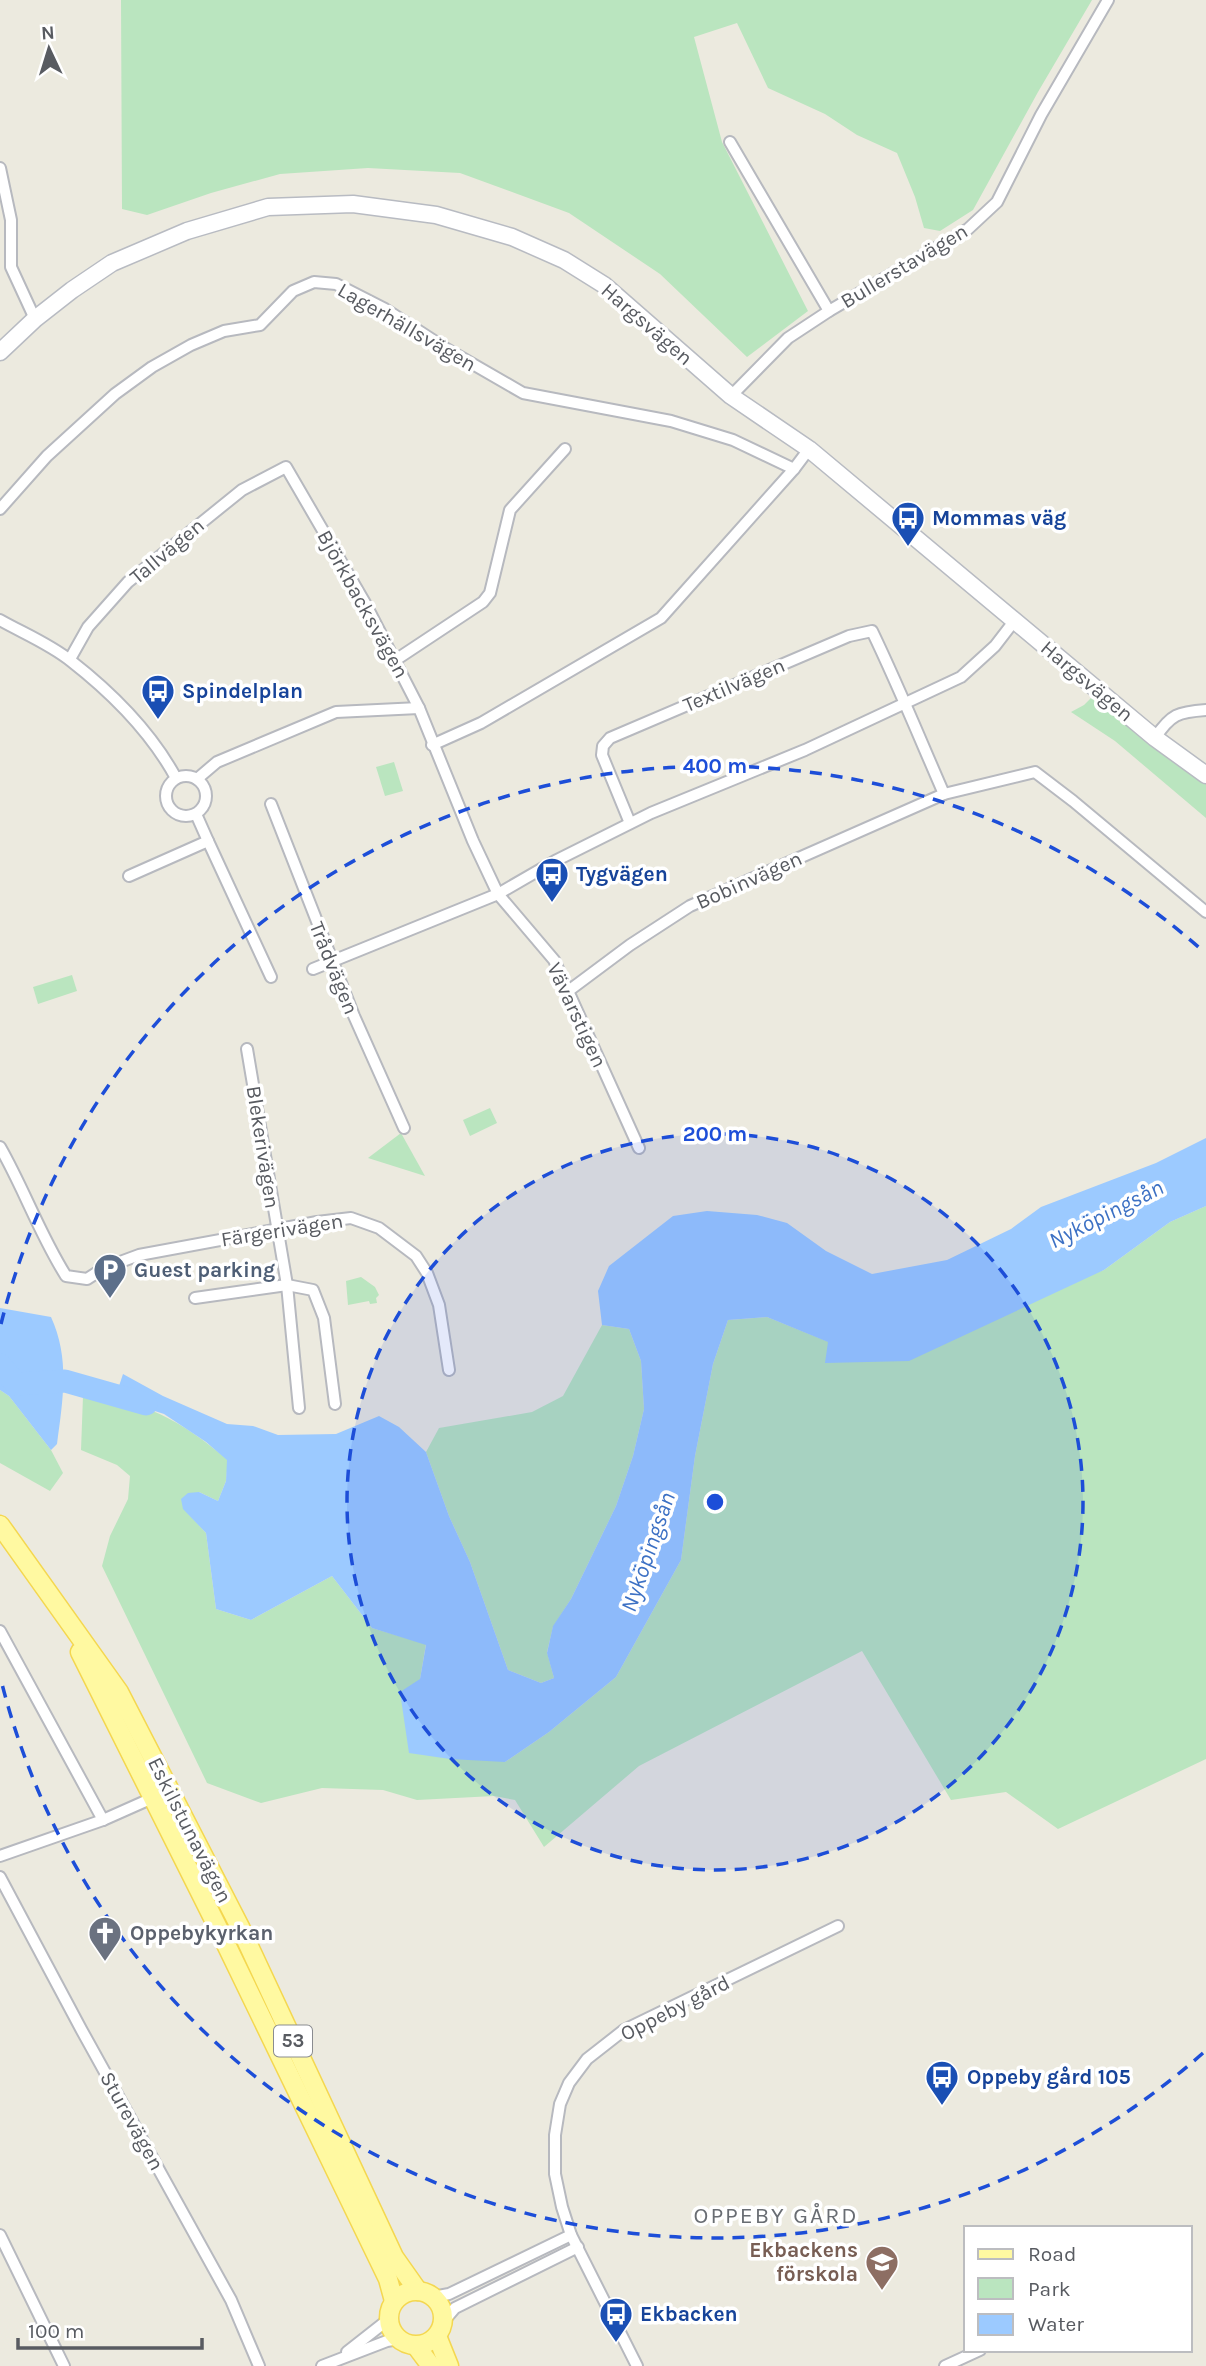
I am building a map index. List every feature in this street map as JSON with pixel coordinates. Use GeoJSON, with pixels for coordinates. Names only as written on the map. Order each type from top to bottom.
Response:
{"type":"FeatureCollection","features":[{"type":"Feature","properties":{"kind":"main road","name":"Eskilstunavägen"},"geometry":{"type":"LineString","coordinates":[[0,1525],[119,1692],[240,1927],[394,2257],[425,2294]]}},
{"type":"Feature","properties":{"kind":"main road","name":"Eskilstunavägen"},"geometry":{"type":"LineString","coordinates":[[58,1605],[382,2266],[394,2301]]}},
{"type":"Feature","properties":{"kind":"main road"},"geometry":{"type":"LineString","coordinates":[[425,2294],[409,2292],[394,2301],[389,2319],[393,2333],[403,2343],[416,2346],[424,2344],[440,2329]]}},
{"type":"Feature","properties":{"kind":"main road","name":"53"},"geometry":{"type":"LineString","coordinates":[[425,2294],[442,2308],[440,2329],[449,2366]]}},
{"type":"Feature","properties":{"kind":"main road"},"geometry":{"type":"LineString","coordinates":[[416,2346],[431,2366]]}},
{"type":"Feature","properties":{"kind":"street","name":"Bullerstavägen"},"geometry":{"type":"LineString","coordinates":[[731,396],[788,338],[968,229],[997,202],[1041,115],[1108,0]]}},
{"type":"Feature","properties":{"kind":"street"},"geometry":{"type":"LineString","coordinates":[[730,142],[829,312]]}},
{"type":"Feature","properties":{"kind":"street"},"geometry":{"type":"LineString","coordinates":[[0,168],[11,220],[11,267],[35,319]]}},
{"type":"Feature","properties":{"kind":"street","name":"Hargsvägen"},"geometry":{"type":"LineString","coordinates":[[0,352],[35,319],[112,263],[187,231],[268,207],[353,204],[436,215],[512,237],[564,260],[604,285],[731,396],[809,449],[1155,737],[1206,775]]}},
{"type":"Feature","properties":{"kind":"street","name":"Lagerhällsvägen"},"geometry":{"type":"LineString","coordinates":[[0,509],[47,456],[115,394],[152,367],[191,345],[224,331],[260,325],[293,291],[314,282],[337,284],[373,303],[523,393],[671,421],[733,440],[794,469]]}},
{"type":"Feature","properties":{"kind":"street"},"geometry":{"type":"LineString","coordinates":[[394,661],[474,608],[490,593],[510,510],[565,449]]}},
{"type":"Feature","properties":{"kind":"street"},"geometry":{"type":"LineString","coordinates":[[498,894],[432,745],[481,723],[661,618],[809,449]]}},
{"type":"Feature","properties":{"kind":"street","name":"Björkbacksvägen"},"geometry":{"type":"LineString","coordinates":[[286,467],[365,603],[418,708],[432,745]]}},
{"type":"Feature","properties":{"kind":"street","name":"Tallvägen"},"geometry":{"type":"LineString","coordinates":[[70,659],[88,627],[128,582],[242,490],[286,467]]}},
{"type":"Feature","properties":{"kind":"street"},"geometry":{"type":"LineString","coordinates":[[0,620],[70,659],[142,727],[164,756],[176,778]]}},
{"type":"Feature","properties":{"kind":"street"},"geometry":{"type":"LineString","coordinates":[[313,969],[498,894],[555,861],[630,824],[907,704],[961,677],[995,646],[1015,620]]}},
{"type":"Feature","properties":{"kind":"street","name":"Textilvägen"},"geometry":{"type":"LineString","coordinates":[[630,824],[602,755],[603,746],[610,738],[849,636],[872,631],[907,704]]}},
{"type":"Feature","properties":{"kind":"street"},"geometry":{"type":"LineString","coordinates":[[907,704],[944,794]]}},
{"type":"Feature","properties":{"kind":"street"},"geometry":{"type":"LineString","coordinates":[[197,779],[217,762],[336,712],[418,708]]}},
{"type":"Feature","properties":{"kind":"street"},"geometry":{"type":"LineString","coordinates":[[1155,737],[1167,719],[1185,712],[1206,710]]}},
{"type":"Feature","properties":{"kind":"street","name":"Bobinvägen"},"geometry":{"type":"LineString","coordinates":[[566,992],[690,906],[944,794],[1035,772],[1206,912]]}},
{"type":"Feature","properties":{"kind":"street"},"geometry":{"type":"LineString","coordinates":[[186,775],[197,779],[202,783],[206,794],[204,806],[196,814],[182,816],[176,813],[167,803],[167,789],[176,778],[186,775]]}},
{"type":"Feature","properties":{"kind":"street","name":"Trådvägen"},"geometry":{"type":"LineString","coordinates":[[271,804],[332,962],[404,1128]]}},
{"type":"Feature","properties":{"kind":"street"},"geometry":{"type":"LineString","coordinates":[[196,814],[271,977]]}},
{"type":"Feature","properties":{"kind":"street"},"geometry":{"type":"LineString","coordinates":[[129,876],[208,841]]}},
{"type":"Feature","properties":{"kind":"street","name":"Vävarstigen"},"geometry":{"type":"LineString","coordinates":[[498,894],[554,960],[566,992],[639,1148]]}},
{"type":"Feature","properties":{"kind":"street","name":"Blekerivägen"},"geometry":{"type":"LineString","coordinates":[[247,1049],[286,1285],[299,1408]]}},
{"type":"Feature","properties":{"kind":"street","name":"Färgerivägen"},"geometry":{"type":"LineString","coordinates":[[0,1147],[33,1210],[51,1252],[66,1276],[87,1279],[104,1268],[139,1255],[351,1218],[379,1228],[416,1256],[426,1273],[439,1305],[449,1370]]}},
{"type":"Feature","properties":{"kind":"street"},"geometry":{"type":"LineString","coordinates":[[195,1297],[286,1285],[313,1290],[324,1318],[335,1404]]}},
{"type":"Feature","properties":{"kind":"street"},"geometry":{"type":"LineString","coordinates":[[0,1631],[103,1820]]}},
{"type":"Feature","properties":{"kind":"street"},"geometry":{"type":"LineString","coordinates":[[0,1856],[103,1820],[153,1799],[169,1789]]}},
{"type":"Feature","properties":{"kind":"street","name":"Sturevägen"},"geometry":{"type":"LineString","coordinates":[[0,1877],[231,2300],[259,2366]]}},
{"type":"Feature","properties":{"kind":"street","name":"Oppeby gård"},"geometry":{"type":"LineString","coordinates":[[637,2366],[571,2235],[562,2207],[555,2174],[555,2134],[560,2104],[569,2083],[587,2059],[624,2030],[838,1926]]}},
{"type":"Feature","properties":{"kind":"street"},"geometry":{"type":"LineString","coordinates":[[0,2235],[64,2366]]}},
{"type":"Feature","properties":{"kind":"street"},"geometry":{"type":"LineString","coordinates":[[425,2294],[449,2294],[571,2235]]}},
{"type":"Feature","properties":{"kind":"street"},"geometry":{"type":"LineString","coordinates":[[440,2329],[455,2308],[578,2248]]}},
{"type":"Feature","properties":{"kind":"street"},"geometry":{"type":"LineString","coordinates":[[338,2359],[389,2319]]}},
{"type":"Feature","properties":{"kind":"street"},"geometry":{"type":"LineString","coordinates":[[322,2366],[398,2339]]}},
{"type":"Feature","properties":{"kind":"street"},"geometry":{"type":"LineString","coordinates":[[945,2366],[976,2352]]}},
{"type":"Feature","properties":{"kind":"green space"},"geometry":{"type":"Polygon","coordinates":[[[121,0],[1092,0],[973,210],[940,231],[924,228],[897,153],[857,135],[825,114],[768,88],[737,23],[694,37],[722,142],[808,311],[747,357],[660,274],[569,213],[460,173],[368,168],[280,174],[211,193],[147,215],[122,209],[121,0]]]}},
{"type":"Feature","properties":{"kind":"green space"},"geometry":{"type":"Polygon","coordinates":[[[1093,696],[1206,783],[1206,818],[1115,741],[1071,712],[1093,696]]]}},
{"type":"Feature","properties":{"kind":"green space"},"geometry":{"type":"Polygon","coordinates":[[[394,762],[403,791],[385,796],[376,767],[394,762]]]}},
{"type":"Feature","properties":{"kind":"green space"},"geometry":{"type":"Polygon","coordinates":[[[72,975],[77,991],[38,1004],[33,987],[72,975]]]}},
{"type":"Feature","properties":{"kind":"green space"},"geometry":{"type":"Polygon","coordinates":[[[490,1108],[497,1123],[470,1136],[463,1120],[490,1108]]]}},
{"type":"Feature","properties":{"kind":"green space"},"geometry":{"type":"Polygon","coordinates":[[[401,1133],[425,1176],[368,1158],[401,1133]]]}},
{"type":"Feature","properties":{"kind":"green space"},"geometry":{"type":"Polygon","coordinates":[[[1206,1206],[1206,1759],[1058,1829],[1006,1792],[951,1800],[862,1651],[639,1766],[544,1847],[515,1800],[494,1796],[417,1800],[383,1790],[322,1788],[261,1803],[207,1783],[102,1566],[110,1536],[128,1499],[130,1476],[117,1465],[81,1450],[83,1396],[125,1402],[161,1414],[194,1434],[228,1460],[226,1481],[218,1501],[199,1492],[184,1509],[206,1533],[216,1609],[251,1620],[332,1576],[372,1628],[426,1644],[420,1679],[505,1762],[549,1732],[616,1677],[681,1560],[695,1456],[713,1364],[728,1320],[767,1317],[829,1342],[826,1363],[1104,1270],[1170,1222],[1206,1206]]]}},
{"type":"Feature","properties":{"kind":"green space"},"geometry":{"type":"Polygon","coordinates":[[[361,1277],[375,1287],[379,1295],[376,1298],[377,1303],[370,1304],[369,1301],[348,1305],[346,1281],[361,1277]]]}},
{"type":"Feature","properties":{"kind":"green space"},"geometry":{"type":"Polygon","coordinates":[[[602,1325],[629,1329],[641,1361],[644,1409],[633,1456],[616,1506],[571,1599],[553,1627],[547,1652],[554,1678],[541,1683],[508,1670],[470,1562],[449,1516],[426,1452],[439,1428],[532,1412],[563,1396],[602,1325]]]}},
{"type":"Feature","properties":{"kind":"green space"},"geometry":{"type":"Polygon","coordinates":[[[0,1390],[9,1396],[51,1450],[63,1473],[50,1491],[0,1463],[0,1390]]]}},
{"type":"Feature","properties":{"kind":"water"},"geometry":{"type":"Polygon","coordinates":[[[1206,1138],[1206,1206],[1170,1222],[1104,1270],[909,1361],[825,1363],[828,1342],[767,1317],[728,1320],[713,1364],[695,1456],[681,1560],[616,1677],[549,1732],[505,1762],[450,1759],[409,1753],[400,1692],[420,1679],[426,1645],[372,1628],[332,1576],[251,1620],[216,1609],[206,1533],[183,1509],[181,1499],[188,1493],[199,1492],[218,1501],[226,1481],[227,1460],[206,1442],[164,1414],[115,1398],[123,1374],[163,1396],[227,1424],[253,1426],[278,1435],[336,1434],[379,1416],[399,1427],[426,1452],[449,1516],[470,1562],[508,1670],[541,1683],[554,1678],[547,1653],[553,1626],[571,1599],[616,1506],[633,1456],[644,1409],[641,1361],[629,1329],[602,1325],[598,1291],[609,1266],[673,1216],[707,1211],[757,1215],[787,1223],[826,1251],[872,1274],[947,1260],[1011,1229],[1041,1207],[1156,1163],[1206,1138]]]}},
{"type":"Feature","properties":{"kind":"water"},"geometry":{"type":"Polygon","coordinates":[[[0,1308],[51,1317],[57,1332],[63,1364],[63,1395],[57,1444],[51,1450],[9,1396],[0,1390],[0,1308]]]}},
{"type":"Feature","properties":{"kind":"waterway","name":"Nyköpingsån"},"geometry":{"type":"LineString","coordinates":[[0,1365],[16,1384],[65,1381],[146,1404]]}},
{"type":"Feature","properties":{"kind":"place","name":"Mommas väg"},"geometry":{"type":"Point","coordinates":[908,548]}},
{"type":"Feature","properties":{"kind":"place","name":"Spindelplan"},"geometry":{"type":"Point","coordinates":[158,721]}},
{"type":"Feature","properties":{"kind":"place","name":"Tygvägen"},"geometry":{"type":"Point","coordinates":[552,904]}},
{"type":"Feature","properties":{"kind":"place","name":"Guest parking"},"geometry":{"type":"Point","coordinates":[110,1300]}},
{"type":"Feature","properties":{"kind":"place","name":"Oppebykyrkan"},"geometry":{"type":"Point","coordinates":[105,1963]}},
{"type":"Feature","properties":{"kind":"place","name":"Oppeby gård 105"},"geometry":{"type":"Point","coordinates":[942,2107]}},
{"type":"Feature","properties":{"kind":"place","name":"Ekbackens förskola"},"geometry":{"type":"Point","coordinates":[882,2292]}},
{"type":"Feature","properties":{"kind":"place","name":"Ekbacken"},"geometry":{"type":"Point","coordinates":[616,2344]}},
{"type":"Feature","properties":{"kind":"district","name":"OPPEBY GÅRD"},"geometry":{"type":"Point","coordinates":[776,2215]}}]}
